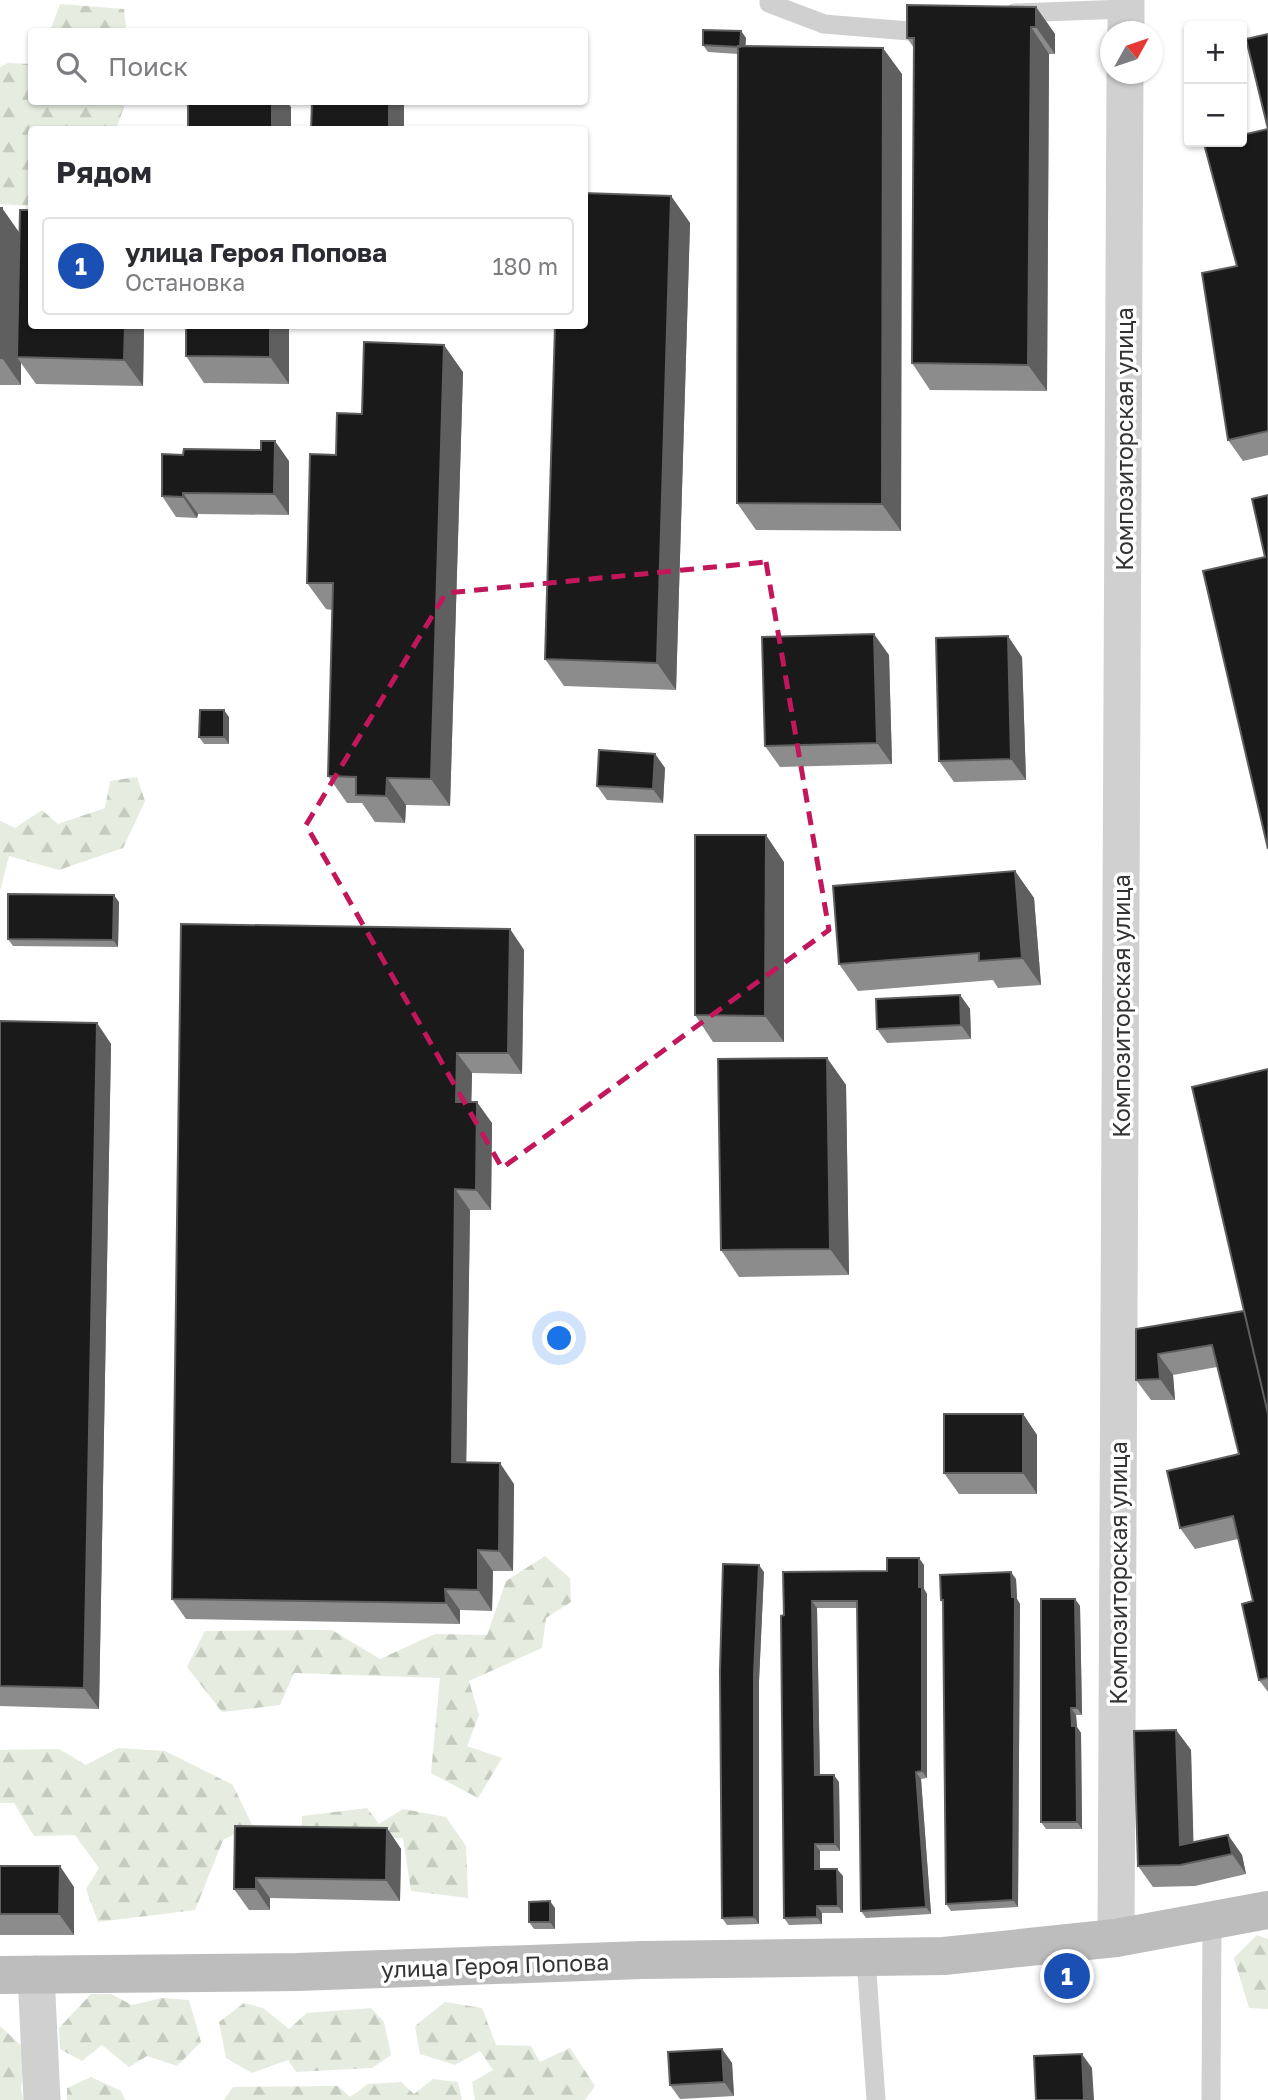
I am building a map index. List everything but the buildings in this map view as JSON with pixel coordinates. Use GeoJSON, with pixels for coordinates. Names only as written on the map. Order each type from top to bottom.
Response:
{"type":"FeatureCollection","features":[{"type":"Feature","properties":{"kind":"street","name":"Композиторская улица"},"geometry":{"type":"LineString","coordinates":[[1115,1938],[1125,84]]}},
{"type":"Feature","properties":{"kind":"street","name":"улица Героя Попова"},"geometry":{"type":"LineString","coordinates":[[18,1975],[297,1972],[642,1960],[944,1956],[1115,1938],[1268,1910]]}},
{"type":"Feature","properties":{"kind":"street"},"geometry":{"type":"LineString","coordinates":[[18,1975],[42,2100]]}},
{"type":"Feature","properties":{"kind":"lane"},"geometry":{"type":"LineString","coordinates":[[769,0],[769,3],[824,24],[909,31]]}},
{"type":"Feature","properties":{"kind":"lane"},"geometry":{"type":"LineString","coordinates":[[995,14],[1126,13]]}},
{"type":"Feature","properties":{"kind":"lane"},"geometry":{"type":"LineString","coordinates":[[1210,2100],[1212,1922]]}},
{"type":"Feature","properties":{"kind":"lane"},"geometry":{"type":"LineString","coordinates":[[866,1958],[876,2100]]}},
{"type":"Feature","properties":{"kind":"highlighted area"},"geometry":{"type":"Polygon","coordinates":[[[766,562],[829,930],[502,1168],[306,825],[446,593],[766,562]]]}},
{"type":"Feature","properties":{"kind":"green space"},"geometry":{"type":"Polygon","coordinates":[[[60,4],[124,9],[124,28],[51,28],[60,4]]]}},
{"type":"Feature","properties":{"kind":"green space"},"geometry":{"type":"Polygon","coordinates":[[[8,63],[28,64],[28,105],[124,107],[117,126],[28,126],[28,206],[0,204],[0,67],[8,63]]]}},
{"type":"Feature","properties":{"kind":"green space"},"geometry":{"type":"Polygon","coordinates":[[[137,777],[145,801],[123,848],[59,870],[9,856],[0,891],[0,821],[15,828],[42,810],[58,824],[105,808],[110,781],[137,777]]]}},
{"type":"Feature","properties":{"kind":"green space"},"geometry":{"type":"Polygon","coordinates":[[[545,1556],[570,1578],[571,1602],[546,1618],[542,1648],[469,1681],[479,1715],[467,1746],[502,1758],[478,1798],[431,1773],[440,1678],[294,1673],[280,1705],[222,1712],[187,1667],[205,1631],[332,1630],[380,1659],[435,1634],[487,1635],[506,1581],[545,1556]]]}},
{"type":"Feature","properties":{"kind":"green space"},"geometry":{"type":"Polygon","coordinates":[[[118,1748],[165,1751],[233,1785],[252,1825],[223,1840],[195,1910],[98,1922],[86,1889],[99,1868],[75,1835],[34,1836],[14,1803],[0,1803],[0,1750],[59,1749],[86,1765],[118,1748]]]}},
{"type":"Feature","properties":{"kind":"green space"},"geometry":{"type":"Polygon","coordinates":[[[367,1808],[379,1824],[403,1809],[446,1817],[466,1846],[468,1898],[411,1891],[403,1838],[301,1840],[302,1816],[367,1808]]]}},
{"type":"Feature","properties":{"kind":"green space"},"geometry":{"type":"Polygon","coordinates":[[[1257,1935],[1268,1939],[1268,2009],[1249,2008],[1234,1958],[1257,1935]]]}},
{"type":"Feature","properties":{"kind":"green space"},"geometry":{"type":"Polygon","coordinates":[[[91,1994],[111,1994],[132,2005],[162,1998],[189,2000],[201,2042],[177,2066],[147,2056],[129,2067],[102,2045],[82,2061],[60,2049],[59,2028],[91,1994]]]}},
{"type":"Feature","properties":{"kind":"green space"},"geometry":{"type":"Polygon","coordinates":[[[445,2002],[482,2008],[496,2045],[531,2046],[540,2062],[570,2048],[595,2086],[585,2100],[475,2100],[472,2082],[493,2070],[480,2051],[455,2065],[420,2054],[415,2026],[445,2002]]]}},
{"type":"Feature","properties":{"kind":"green space"},"geometry":{"type":"Polygon","coordinates":[[[244,2003],[263,2008],[289,2029],[307,2013],[371,2008],[384,2022],[391,2055],[372,2068],[296,2072],[288,2060],[252,2073],[226,2058],[219,2022],[244,2003]]]}},
{"type":"Feature","properties":{"kind":"green space"},"geometry":{"type":"Polygon","coordinates":[[[0,2026],[26,2050],[21,2088],[23,2100],[0,2100],[0,2026]]]}},
{"type":"Feature","properties":{"kind":"green space"},"geometry":{"type":"Polygon","coordinates":[[[91,2077],[121,2091],[125,2100],[67,2100],[67,2088],[91,2077]]]}},
{"type":"Feature","properties":{"kind":"green space"},"geometry":{"type":"Polygon","coordinates":[[[433,2079],[458,2082],[462,2100],[224,2100],[233,2087],[338,2086],[350,2097],[368,2084],[401,2082],[414,2094],[433,2079]]]}},
{"type":"Feature","properties":{"kind":"place","name":"улица Героя Попова"},"geometry":{"type":"Point","coordinates":[1067,1976]}}]}
